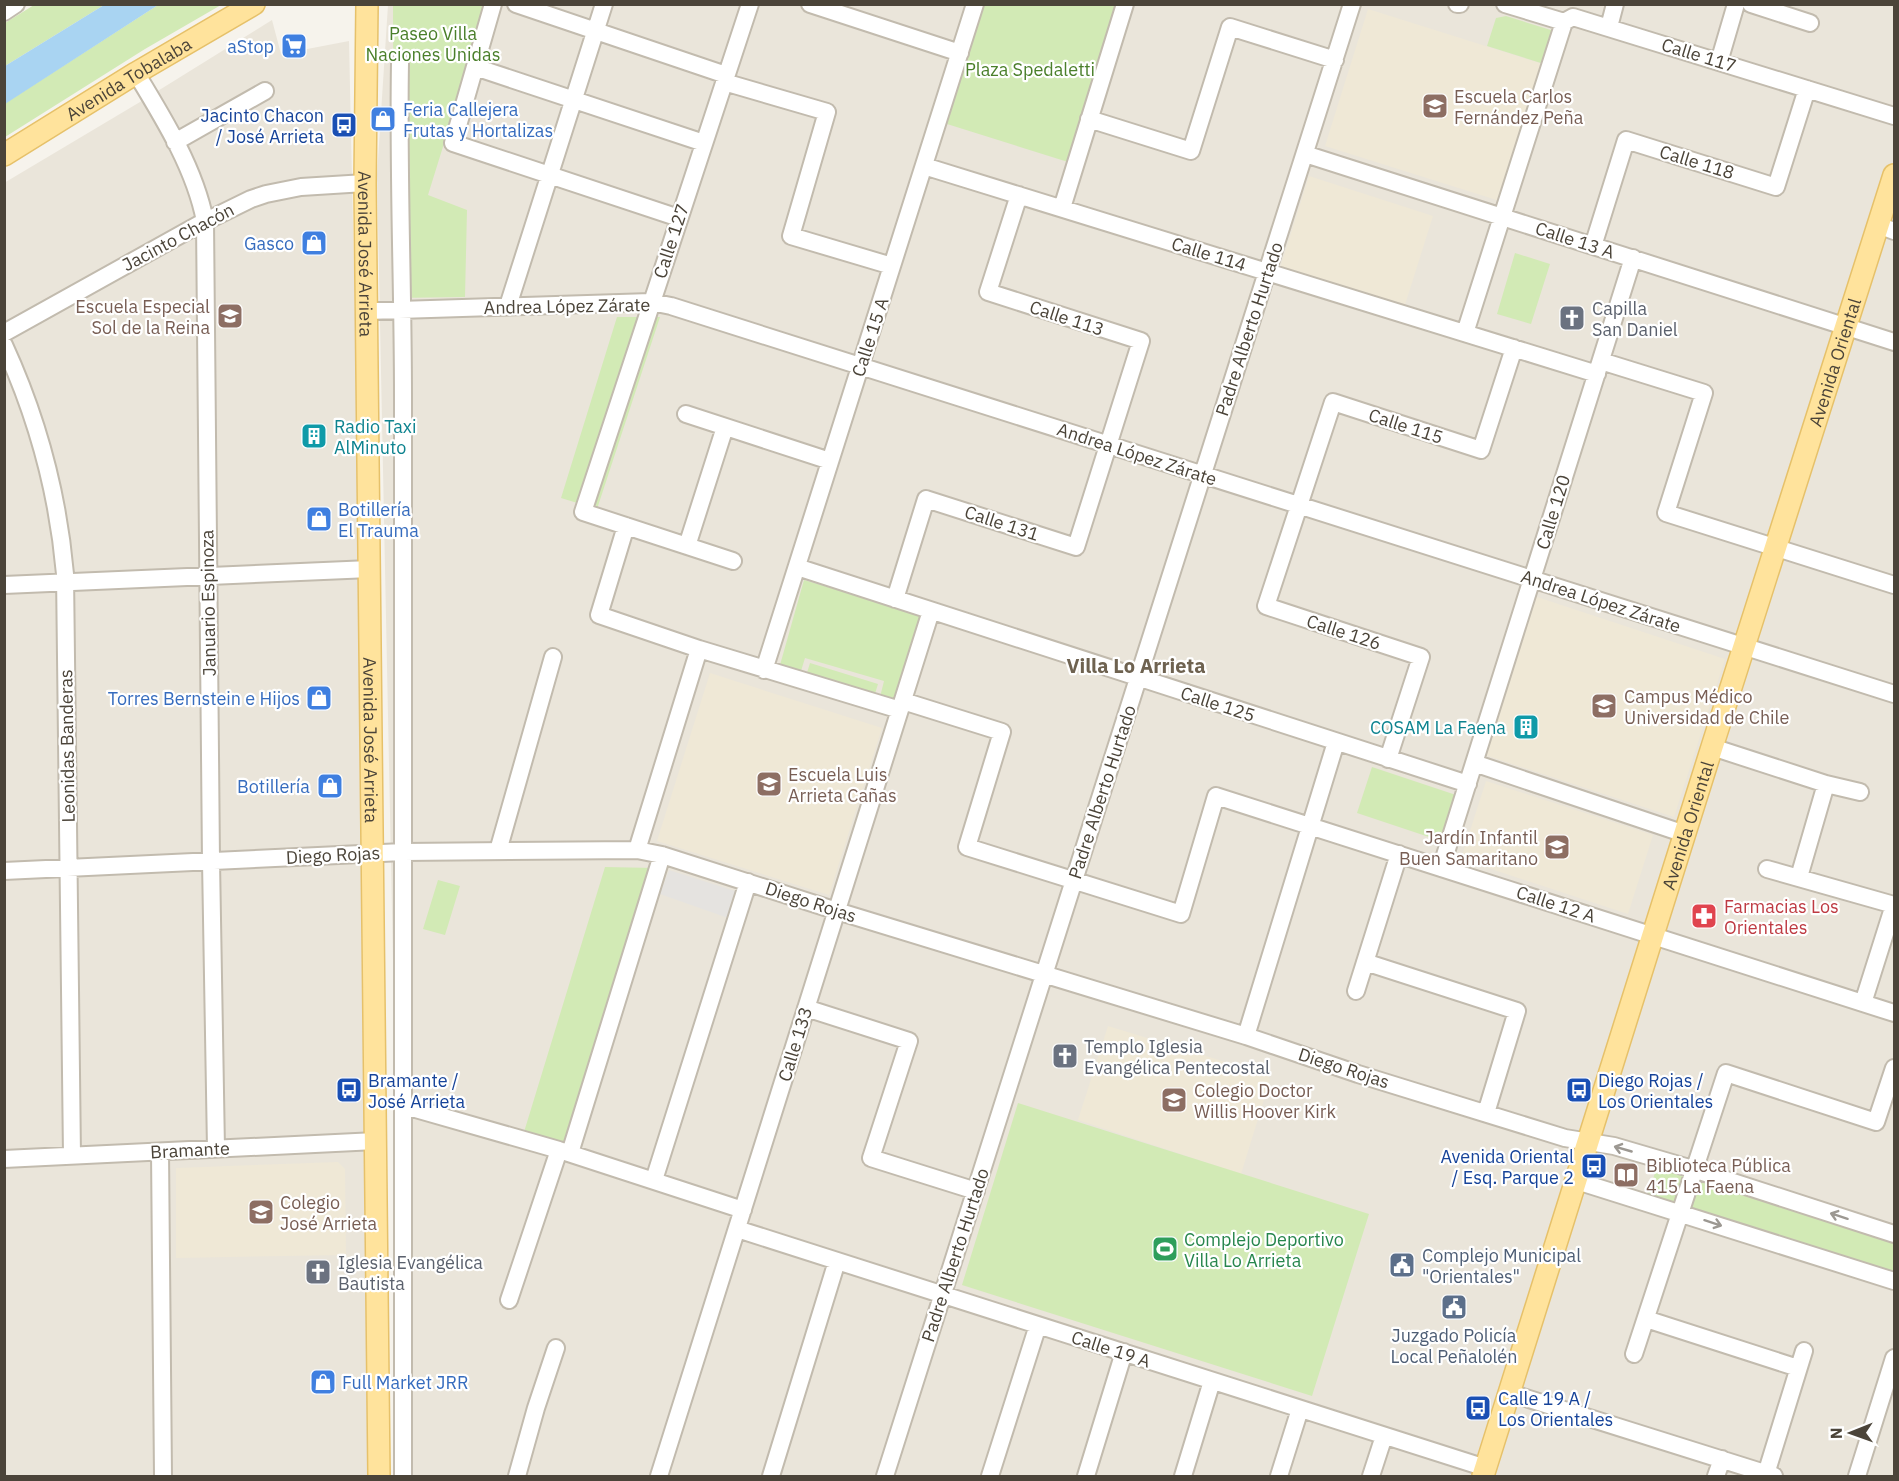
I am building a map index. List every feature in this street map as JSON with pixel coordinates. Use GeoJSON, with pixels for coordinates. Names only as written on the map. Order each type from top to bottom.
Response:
{"type":"FeatureCollection","features":[{"type":"Feature","properties":{"kind":"main road","name":"Avenida Tobalaba"},"geometry":{"type":"LineString","coordinates":[[4,155],[136,73],[254,4]]}},
{"type":"Feature","properties":{"kind":"main road","name":"Avenida José Arrieta"},"geometry":{"type":"LineString","coordinates":[[367,4],[365,183],[379,1476]]}},
{"type":"Feature","properties":{"kind":"main road","name":"Avenida Oriental"},"geometry":{"type":"LineString","coordinates":[[1484,1472],[1846,326],[1886,228],[1894,175]]}},
{"type":"Feature","properties":{"kind":"street"},"geometry":{"type":"LineString","coordinates":[[4,12],[16,4]]}},
{"type":"Feature","properties":{"kind":"street"},"geometry":{"type":"LineString","coordinates":[[493,4],[453,143],[679,218]]}},
{"type":"Feature","properties":{"kind":"street"},"geometry":{"type":"LineString","coordinates":[[516,4],[827,112],[791,236],[892,266]]}},
{"type":"Feature","properties":{"kind":"street"},"geometry":{"type":"LineString","coordinates":[[508,306],[604,4]]}},
{"type":"Feature","properties":{"kind":"street","name":"Calle 127"},"geometry":{"type":"LineString","coordinates":[[626,526],[584,512],[750,4]]}},
{"type":"Feature","properties":{"kind":"street"},"geometry":{"type":"LineString","coordinates":[[810,4],[846,10],[960,53]]}},
{"type":"Feature","properties":{"kind":"street","name":"Calle 15 A"},"geometry":{"type":"LineString","coordinates":[[764,670],[975,4]]}},
{"type":"Feature","properties":{"kind":"street"},"geometry":{"type":"LineString","coordinates":[[1062,208],[1125,4]]}},
{"type":"Feature","properties":{"kind":"street","name":"Padre Alberto Hurtado"},"geometry":{"type":"LineString","coordinates":[[885,1476],[1352,4]]}},
{"type":"Feature","properties":{"kind":"street","name":"Calle 117"},"geometry":{"type":"LineString","coordinates":[[1505,4],[1564,22],[1573,17],[1609,27],[1894,116]]}},
{"type":"Feature","properties":{"kind":"street"},"geometry":{"type":"LineString","coordinates":[[1609,27],[1615,4]]}},
{"type":"Feature","properties":{"kind":"street"},"geometry":{"type":"LineString","coordinates":[[1719,62],[1736,4]]}},
{"type":"Feature","properties":{"kind":"street"},"geometry":{"type":"LineString","coordinates":[[1750,4],[1810,23]]}},
{"type":"Feature","properties":{"kind":"street"},"geometry":{"type":"LineString","coordinates":[[1465,333],[1564,22]]}},
{"type":"Feature","properties":{"kind":"street"},"geometry":{"type":"LineString","coordinates":[[1089,119],[1191,151],[1230,27],[1335,60]]}},
{"type":"Feature","properties":{"kind":"street"},"geometry":{"type":"LineString","coordinates":[[400,63],[403,310],[403,852],[412,1108],[403,1476]]}},
{"type":"Feature","properties":{"kind":"street"},"geometry":{"type":"LineString","coordinates":[[475,66],[704,143]]}},
{"type":"Feature","properties":{"kind":"street","name":"Januario Espinoza"},"geometry":{"type":"LineString","coordinates":[[136,73],[175,142],[199,196],[205,221],[216,1149]]}},
{"type":"Feature","properties":{"kind":"street","name":"Calle 118"},"geometry":{"type":"LineString","coordinates":[[1593,246],[1626,140],[1776,187],[1807,89]]}},
{"type":"Feature","properties":{"kind":"street"},"geometry":{"type":"LineString","coordinates":[[175,142],[265,92]]}},
{"type":"Feature","properties":{"kind":"street","name":"Calle 13 A"},"geometry":{"type":"LineString","coordinates":[[1305,154],[1894,342]]}},
{"type":"Feature","properties":{"kind":"street","name":"Calle 114"},"geometry":{"type":"LineString","coordinates":[[924,166],[1514,348],[1704,393],[1666,513],[1775,547]]}},
{"type":"Feature","properties":{"kind":"street","name":"Jacinto Chacón"},"geometry":{"type":"LineString","coordinates":[[4,333],[205,221],[251,199],[284,190],[365,183]]}},
{"type":"Feature","properties":{"kind":"street","name":"Calle 113"},"geometry":{"type":"LineString","coordinates":[[1019,195],[988,292],[1141,341],[1108,445]]}},
{"type":"Feature","properties":{"kind":"street","name":"Calle 120"},"geometry":{"type":"LineString","coordinates":[[1441,868],[1633,258]]}},
{"type":"Feature","properties":{"kind":"street","name":"Andrea López Zárate"},"geometry":{"type":"LineString","coordinates":[[367,311],[651,302],[671,306],[1894,694]]}},
{"type":"Feature","properties":{"kind":"street","name":"Leonidas Banderas"},"geometry":{"type":"LineString","coordinates":[[4,345],[27,397],[47,461],[59,521],[66,582],[72,1156]]}},
{"type":"Feature","properties":{"kind":"street","name":"Calle 115"},"geometry":{"type":"LineString","coordinates":[[1299,505],[1333,402],[1481,450],[1514,348]]}},
{"type":"Feature","properties":{"kind":"street"},"geometry":{"type":"LineString","coordinates":[[686,414],[830,461]]}},
{"type":"Feature","properties":{"kind":"street"},"geometry":{"type":"LineString","coordinates":[[687,546],[725,427]]}},
{"type":"Feature","properties":{"kind":"street","name":"Calle 131"},"geometry":{"type":"LineString","coordinates":[[895,599],[926,499],[1076,547],[1108,445]]}},
{"type":"Feature","properties":{"kind":"street","name":"Calle 126"},"geometry":{"type":"LineString","coordinates":[[1299,505],[1266,606],[1421,657],[1388,759]]}},
{"type":"Feature","properties":{"kind":"street"},"geometry":{"type":"LineString","coordinates":[[734,561],[626,526],[598,615],[764,670],[1002,732],[967,847],[1074,881]]}},
{"type":"Feature","properties":{"kind":"street"},"geometry":{"type":"LineString","coordinates":[[1775,547],[1894,585]]}},
{"type":"Feature","properties":{"kind":"street","name":"Calle 125"},"geometry":{"type":"LineString","coordinates":[[797,567],[1468,784]]}},
{"type":"Feature","properties":{"kind":"street"},"geometry":{"type":"LineString","coordinates":[[4,585],[370,569]]}},
{"type":"Feature","properties":{"kind":"street","name":"Calle 133"},"geometry":{"type":"LineString","coordinates":[[659,1476],[931,611]]}},
{"type":"Feature","properties":{"kind":"street"},"geometry":{"type":"LineString","coordinates":[[637,850],[699,650]]}},
{"type":"Feature","properties":{"kind":"street"},"geometry":{"type":"LineString","coordinates":[[498,850],[553,657]]}},
{"type":"Feature","properties":{"kind":"street"},"geometry":{"type":"LineString","coordinates":[[1246,1036],[1336,742]]}},
{"type":"Feature","properties":{"kind":"street"},"geometry":{"type":"LineString","coordinates":[[1712,747],[1826,784],[1860,792]]}},
{"type":"Feature","properties":{"kind":"street"},"geometry":{"type":"LineString","coordinates":[[1474,763],[1685,834]]}},
{"type":"Feature","properties":{"kind":"street"},"geometry":{"type":"LineString","coordinates":[[1799,877],[1826,784]]}},
{"type":"Feature","properties":{"kind":"street","name":"Calle 12 A"},"geometry":{"type":"LineString","coordinates":[[1074,881],[1180,914],[1216,796],[1894,1013]]}},
{"type":"Feature","properties":{"kind":"street","name":"Diego Rojas"},"geometry":{"type":"LineString","coordinates":[[4,871],[403,852],[637,850],[662,855],[1246,1036],[1368,1077],[1565,1138],[1614,1146],[1894,1234]]}},
{"type":"Feature","properties":{"kind":"street"},"geometry":{"type":"LineString","coordinates":[[1356,991],[1399,854]]}},
{"type":"Feature","properties":{"kind":"street"},"geometry":{"type":"LineString","coordinates":[[509,1300],[565,1152],[662,855]]}},
{"type":"Feature","properties":{"kind":"street"},"geometry":{"type":"LineString","coordinates":[[1767,869],[1799,877],[1893,911],[1863,1003]]}},
{"type":"Feature","properties":{"kind":"street"},"geometry":{"type":"LineString","coordinates":[[654,1180],[748,882]]}},
{"type":"Feature","properties":{"kind":"street"},"geometry":{"type":"LineString","coordinates":[[1365,962],[1517,1011],[1486,1113]]}},
{"type":"Feature","properties":{"kind":"street"},"geometry":{"type":"LineString","coordinates":[[806,1008],[909,1041],[871,1158],[976,1191]]}},
{"type":"Feature","properties":{"kind":"street"},"geometry":{"type":"LineString","coordinates":[[1634,1354],[1726,1073],[1876,1122],[1894,1068]]}},
{"type":"Feature","properties":{"kind":"street"},"geometry":{"type":"LineString","coordinates":[[412,1108],[565,1152],[743,1210]]}},
{"type":"Feature","properties":{"kind":"street","name":"Bramante"},"geometry":{"type":"LineString","coordinates":[[4,1159],[376,1141]]}},
{"type":"Feature","properties":{"kind":"street"},"geometry":{"type":"LineString","coordinates":[[160,1152],[163,1476]]}},
{"type":"Feature","properties":{"kind":"street"},"geometry":{"type":"LineString","coordinates":[[1577,1180],[1894,1281]]}},
{"type":"Feature","properties":{"kind":"street","name":"Calle 19 A"},"geometry":{"type":"LineString","coordinates":[[737,1229],[1384,1436],[1484,1472]]}},
{"type":"Feature","properties":{"kind":"street"},"geometry":{"type":"LineString","coordinates":[[771,1476],[837,1261]]}},
{"type":"Feature","properties":{"kind":"street"},"geometry":{"type":"LineString","coordinates":[[1646,1319],[1798,1368]]}},
{"type":"Feature","properties":{"kind":"street"},"geometry":{"type":"LineString","coordinates":[[990,1476],[1038,1325]]}},
{"type":"Feature","properties":{"kind":"street"},"geometry":{"type":"LineString","coordinates":[[517,1476],[556,1348]]}},
{"type":"Feature","properties":{"kind":"street"},"geometry":{"type":"LineString","coordinates":[[1510,1393],[1770,1475],[1804,1351]]}},
{"type":"Feature","properties":{"kind":"street"},"geometry":{"type":"LineString","coordinates":[[1086,1476],[1124,1353]]}},
{"type":"Feature","properties":{"kind":"street"},"geometry":{"type":"LineString","coordinates":[[1857,1476],[1894,1358]]}},
{"type":"Feature","properties":{"kind":"street"},"geometry":{"type":"LineString","coordinates":[[1183,1476],[1212,1381]]}},
{"type":"Feature","properties":{"kind":"street"},"geometry":{"type":"LineString","coordinates":[[1279,1476],[1300,1409]]}},
{"type":"Feature","properties":{"kind":"street"},"geometry":{"type":"LineString","coordinates":[[1371,1476],[1384,1436]]}},
{"type":"Feature","properties":{"kind":"street"},"geometry":{"type":"LineString","coordinates":[[1716,1476],[1722,1459]]}},
{"type":"Feature","properties":{"kind":"shaded area"},"geometry":{"type":"Polygon","coordinates":[[[1890,4],[1894,7],[1894,1476],[396,1476],[394,1010],[377,175],[388,5],[1890,4]]]}},
{"type":"Feature","properties":{"kind":"shaded area","name":"Escuela Carlos Fernández Peña"},"geometry":{"type":"Polygon","coordinates":[[[1368,9],[1546,65],[1503,202],[1325,146],[1368,9]]]}},
{"type":"Feature","properties":{"kind":"shaded area"},"geometry":{"type":"Polygon","coordinates":[[[272,20],[281,54],[349,41],[363,690],[371,1476],[5,1476],[4,183],[272,20]]]}},
{"type":"Feature","properties":{"kind":"shaded area"},"geometry":{"type":"Polygon","coordinates":[[[1309,176],[1433,216],[1404,308],[1280,268],[1309,176]]]}},
{"type":"Feature","properties":{"kind":"shaded area","name":"Campus Médico Universidad de Chile"},"geometry":{"type":"Polygon","coordinates":[[[1534,596],[1725,659],[1674,817],[1482,754],[1534,596]]]}},
{"type":"Feature","properties":{"kind":"shaded area","name":"Escuela Luis Arrieta Cañas"},"geometry":{"type":"Polygon","coordinates":[[[710,673],[882,728],[829,895],[657,841],[710,673]]]}},
{"type":"Feature","properties":{"kind":"shaded area","name":"Jardín Infantil Buen Samaritano"},"geometry":{"type":"Polygon","coordinates":[[[1486,781],[1653,835],[1628,914],[1461,859],[1486,781]]]}},
{"type":"Feature","properties":{"kind":"shaded area"},"geometry":{"type":"Polygon","coordinates":[[[669,870],[738,892],[728,918],[660,894],[669,870]]]}},
{"type":"Feature","properties":{"kind":"shaded area","name":"Colegio Doctor Willis Hoover Kirk"},"geometry":{"type":"Polygon","coordinates":[[[1108,1026],[1268,1075],[1270,1080],[1241,1174],[1078,1120],[1108,1026]]]}},
{"type":"Feature","properties":{"kind":"shaded area","name":"Colegio José Arrieta"},"geometry":{"type":"Polygon","coordinates":[[[338,1162],[345,1169],[346,1255],[176,1258],[176,1168],[338,1162]]]}},
{"type":"Feature","properties":{"kind":"green space"},"geometry":{"type":"Polygon","coordinates":[[[34,5],[104,5],[5,66],[5,23],[34,5]]]}},
{"type":"Feature","properties":{"kind":"green space"},"geometry":{"type":"Polygon","coordinates":[[[158,5],[221,5],[145,49],[5,137],[4,104],[158,5]]]}},
{"type":"Feature","properties":{"kind":"green space","name":"Paseo Villa Naciones Unidas"},"geometry":{"type":"Polygon","coordinates":[[[393,5],[487,5],[428,195],[467,210],[465,297],[394,298],[393,5]]]}},
{"type":"Feature","properties":{"kind":"green space","name":"Plaza Spedaletti"},"geometry":{"type":"Polygon","coordinates":[[[984,5],[1117,5],[1068,162],[947,124],[984,5]]]}},
{"type":"Feature","properties":{"kind":"green space"},"geometry":{"type":"Polygon","coordinates":[[[1506,16],[1554,31],[1544,64],[1487,46],[1496,18],[1506,16]]]}},
{"type":"Feature","properties":{"kind":"green space"},"geometry":{"type":"Polygon","coordinates":[[[1515,253],[1550,264],[1531,324],[1497,314],[1515,253]]]}},
{"type":"Feature","properties":{"kind":"green space"},"geometry":{"type":"Polygon","coordinates":[[[617,317],[660,317],[597,509],[561,498],[617,317]]]}},
{"type":"Feature","properties":{"kind":"green space"},"geometry":{"type":"Polygon","coordinates":[[[804,580],[923,615],[898,703],[880,697],[884,681],[805,658],[801,671],[780,665],[804,580]]]}},
{"type":"Feature","properties":{"kind":"green space"},"geometry":{"type":"Polygon","coordinates":[[[810,663],[878,684],[874,697],[806,676],[810,663]]]}},
{"type":"Feature","properties":{"kind":"green space"},"geometry":{"type":"Polygon","coordinates":[[[1372,767],[1456,795],[1441,841],[1357,813],[1372,767]]]}},
{"type":"Feature","properties":{"kind":"green space"},"geometry":{"type":"Polygon","coordinates":[[[605,867],[655,868],[568,1147],[524,1132],[605,867]]]}},
{"type":"Feature","properties":{"kind":"green space"},"geometry":{"type":"Polygon","coordinates":[[[438,880],[460,886],[445,935],[423,929],[438,880]]]}},
{"type":"Feature","properties":{"kind":"green space","name":"Complejo Deportivo Villa Lo Arrieta"},"geometry":{"type":"Polygon","coordinates":[[[1018,1103],[1369,1214],[1312,1396],[962,1285],[1018,1103]]]}},
{"type":"Feature","properties":{"kind":"green space"},"geometry":{"type":"Polygon","coordinates":[[[1657,1168],[1894,1242],[1894,1275],[1646,1197],[1657,1168]]]}},
{"type":"Feature","properties":{"kind":"water"},"geometry":{"type":"Polygon","coordinates":[[[104,5],[158,5],[5,104],[5,66],[104,5]]]}},
{"type":"Feature","properties":{"kind":"place","name":"aStop"},"geometry":{"type":"Point","coordinates":[294,46]}},
{"type":"Feature","properties":{"kind":"place","name":"Escuela Carlos Fernández Peña"},"geometry":{"type":"Point","coordinates":[1435,106]}},
{"type":"Feature","properties":{"kind":"place","name":"Feria Callejera Frutas y Hortalizas"},"geometry":{"type":"Point","coordinates":[383,119]}},
{"type":"Feature","properties":{"kind":"place","name":"Jacinto Chacon / José Arrieta"},"geometry":{"type":"Point","coordinates":[344,125]}},
{"type":"Feature","properties":{"kind":"place","name":"Gasco"},"geometry":{"type":"Point","coordinates":[314,243]}},
{"type":"Feature","properties":{"kind":"place","name":"Escuela Especial Sol de la Reina"},"geometry":{"type":"Point","coordinates":[230,316]}},
{"type":"Feature","properties":{"kind":"place","name":"Capilla San Daniel"},"geometry":{"type":"Point","coordinates":[1572,318]}},
{"type":"Feature","properties":{"kind":"place","name":"Radio Taxi AlMinuto"},"geometry":{"type":"Point","coordinates":[314,436]}},
{"type":"Feature","properties":{"kind":"place","name":"Botillería El Trauma"},"geometry":{"type":"Point","coordinates":[319,519]}},
{"type":"Feature","properties":{"kind":"place","name":"Torres Bernstein e Hijos"},"geometry":{"type":"Point","coordinates":[319,698]}},
{"type":"Feature","properties":{"kind":"place","name":"Campus Médico Universidad de Chile"},"geometry":{"type":"Point","coordinates":[1604,706]}},
{"type":"Feature","properties":{"kind":"place","name":"COSAM La Faena"},"geometry":{"type":"Point","coordinates":[1526,727]}},
{"type":"Feature","properties":{"kind":"place","name":"Escuela Luis Arrieta Cañas"},"geometry":{"type":"Point","coordinates":[769,784]}},
{"type":"Feature","properties":{"kind":"place","name":"Botillería"},"geometry":{"type":"Point","coordinates":[330,786]}},
{"type":"Feature","properties":{"kind":"place","name":"Jardín Infantil Buen Samaritano"},"geometry":{"type":"Point","coordinates":[1557,847]}},
{"type":"Feature","properties":{"kind":"place","name":"Farmacias Los Orientales"},"geometry":{"type":"Point","coordinates":[1704,916]}},
{"type":"Feature","properties":{"kind":"place","name":"Templo Iglesia Evangélica Pentecostal"},"geometry":{"type":"Point","coordinates":[1065,1056]}},
{"type":"Feature","properties":{"kind":"place","name":"Bramante / José Arrieta"},"geometry":{"type":"Point","coordinates":[349,1090]}},
{"type":"Feature","properties":{"kind":"place","name":"Diego Rojas / Los Orientales"},"geometry":{"type":"Point","coordinates":[1579,1090]}},
{"type":"Feature","properties":{"kind":"place","name":"Colegio Doctor Willis Hoover Kirk"},"geometry":{"type":"Point","coordinates":[1174,1100]}},
{"type":"Feature","properties":{"kind":"place","name":"Avenida Oriental / Esq. Parque 2"},"geometry":{"type":"Point","coordinates":[1594,1166]}},
{"type":"Feature","properties":{"kind":"place","name":"Biblioteca Pública 415 La Faena"},"geometry":{"type":"Point","coordinates":[1626,1175]}},
{"type":"Feature","properties":{"kind":"place","name":"Colegio José Arrieta"},"geometry":{"type":"Point","coordinates":[261,1212]}},
{"type":"Feature","properties":{"kind":"place","name":"Complejo Deportivo Villa Lo Arrieta"},"geometry":{"type":"Point","coordinates":[1165,1249]}},
{"type":"Feature","properties":{"kind":"place","name":"Complejo Municipal \"Orientales\""},"geometry":{"type":"Point","coordinates":[1402,1265]}},
{"type":"Feature","properties":{"kind":"place","name":"Iglesia Evangélica Bautista"},"geometry":{"type":"Point","coordinates":[318,1272]}},
{"type":"Feature","properties":{"kind":"place","name":"Juzgado Policía Local Peñalolén"},"geometry":{"type":"Point","coordinates":[1454,1307]}},
{"type":"Feature","properties":{"kind":"place","name":"Full Market JRR"},"geometry":{"type":"Point","coordinates":[323,1382]}},
{"type":"Feature","properties":{"kind":"place","name":"Calle 19 A / Los Orientales"},"geometry":{"type":"Point","coordinates":[1478,1408]}},
{"type":"Feature","properties":{"kind":"district","name":"Villa Lo Arrieta"},"geometry":{"type":"Point","coordinates":[1136,665]}}]}
